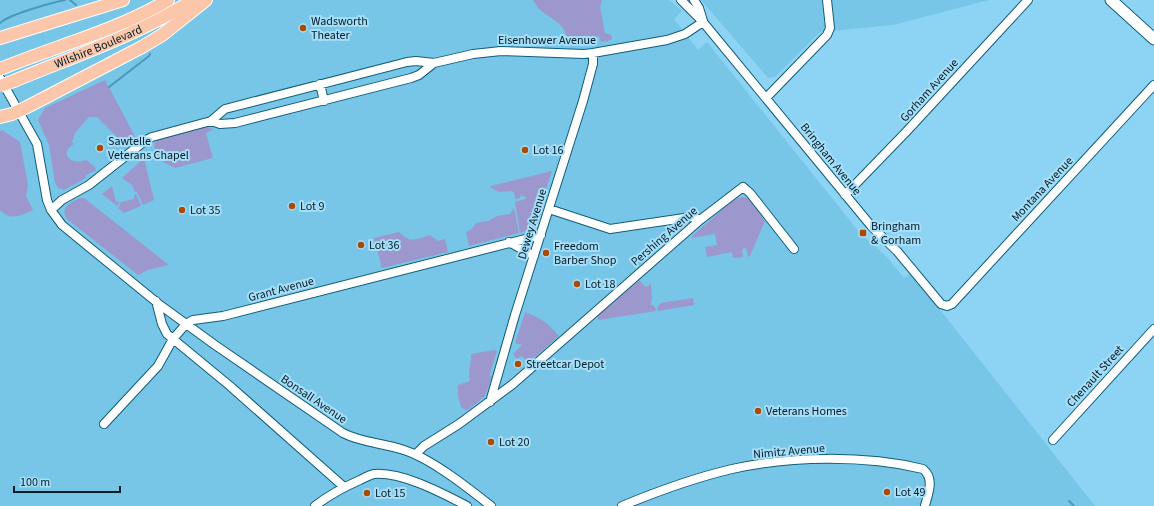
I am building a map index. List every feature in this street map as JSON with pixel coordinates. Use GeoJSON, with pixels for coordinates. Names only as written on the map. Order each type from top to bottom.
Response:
{"type":"FeatureCollection","features":[{"type":"Feature","properties":{"kind":"main road"},"geometry":{"type":"LineString","coordinates":[[0,38],[123,0]]}},
{"type":"Feature","properties":{"kind":"main road","name":"Wilshire Boulevard"},"geometry":{"type":"LineString","coordinates":[[3,68],[118,25],[155,8],[168,0]]}},
{"type":"Feature","properties":{"kind":"main road","name":"Wilshire Boulevard"},"geometry":{"type":"LineString","coordinates":[[0,86],[145,27],[173,13],[193,0]]}},
{"type":"Feature","properties":{"kind":"main road"},"geometry":{"type":"LineString","coordinates":[[0,117],[19,111],[142,48],[162,35],[206,0]]}},
{"type":"Feature","properties":{"kind":"street","name":"Bringham Avenue"},"geometry":{"type":"LineString","coordinates":[[681,0],[703,22],[872,227],[897,251],[941,304],[947,306]]}},
{"type":"Feature","properties":{"kind":"street","name":"Bringham Avenue"},"geometry":{"type":"LineString","coordinates":[[694,0],[699,8],[703,22]]}},
{"type":"Feature","properties":{"kind":"street"},"geometry":{"type":"LineString","coordinates":[[766,98],[827,35],[830,28],[828,0]]}},
{"type":"Feature","properties":{"kind":"street","name":"Gorham Avenue"},"geometry":{"type":"LineString","coordinates":[[845,195],[906,132],[1028,0]]}},
{"type":"Feature","properties":{"kind":"street"},"geometry":{"type":"LineString","coordinates":[[1111,0],[1154,39]]}},
{"type":"Feature","properties":{"kind":"street","name":"Eisenhower Avenue"},"geometry":{"type":"LineString","coordinates":[[51,210],[62,200],[85,188],[146,140],[211,121],[225,109],[407,62],[434,63],[473,54],[501,51],[593,53],[667,40],[685,34],[703,22]]}},
{"type":"Feature","properties":{"kind":"street","name":"Dewey Avenue"},"geometry":{"type":"LineString","coordinates":[[490,402],[515,315],[583,101],[593,64],[593,53]]}},
{"type":"Feature","properties":{"kind":"street","name":"Eisenhower Avenue"},"geometry":{"type":"LineString","coordinates":[[211,121],[220,124],[235,123],[324,101],[411,78],[419,75],[434,63]]}},
{"type":"Feature","properties":{"kind":"street","name":"Bonsall Avenue"},"geometry":{"type":"LineString","coordinates":[[0,78],[37,144],[47,200],[51,210],[62,224],[156,301],[215,346],[342,433],[351,437],[416,454],[437,466],[491,506]]}},
{"type":"Feature","properties":{"kind":"street"},"geometry":{"type":"LineString","coordinates":[[320,84],[324,101]]}},
{"type":"Feature","properties":{"kind":"street","name":"Montana Avenue"},"geometry":{"type":"LineString","coordinates":[[947,306],[952,304],[1154,85]]}},
{"type":"Feature","properties":{"kind":"street","name":"Pershing Avenue"},"geometry":{"type":"LineString","coordinates":[[416,454],[424,446],[459,424],[513,384],[700,220],[743,187],[750,193],[794,249]]}},
{"type":"Feature","properties":{"kind":"street"},"geometry":{"type":"LineString","coordinates":[[549,209],[610,229],[691,217],[700,220]]}},
{"type":"Feature","properties":{"kind":"street","name":"Grant Avenue"},"geometry":{"type":"LineString","coordinates":[[186,324],[193,320],[223,316],[541,235]]}},
{"type":"Feature","properties":{"kind":"street"},"geometry":{"type":"LineString","coordinates":[[509,242],[534,256]]}},
{"type":"Feature","properties":{"kind":"street"},"geometry":{"type":"LineString","coordinates":[[156,301],[162,324],[167,334],[230,386],[344,487]]}},
{"type":"Feature","properties":{"kind":"street"},"geometry":{"type":"LineString","coordinates":[[104,424],[158,366],[173,339],[186,324]]}},
{"type":"Feature","properties":{"kind":"street","name":"Chenault Street"},"geometry":{"type":"LineString","coordinates":[[1053,440],[1154,329]]}},
{"type":"Feature","properties":{"kind":"street","name":"Nimitz Avenue"},"geometry":{"type":"LineString","coordinates":[[622,506],[667,488],[734,469],[777,462],[837,459],[876,462],[923,469],[930,477],[925,506]]}},
{"type":"Feature","properties":{"kind":"street"},"geometry":{"type":"LineString","coordinates":[[315,506],[344,487],[372,474],[398,476],[441,493],[467,506]]}},
{"type":"Feature","properties":{"kind":"shaded area"},"geometry":{"type":"Polygon","coordinates":[[[0,0],[669,0],[682,11],[674,19],[698,50],[707,42],[860,233],[887,257],[904,278],[911,273],[1095,506],[0,506],[0,0]]]}},
{"type":"Feature","properties":{"kind":"shaded area"},"geometry":{"type":"Polygon","coordinates":[[[533,0],[602,0],[600,7],[605,33],[611,35],[612,39],[606,42],[601,42],[599,36],[589,39],[589,43],[571,45],[563,28],[544,13],[533,0]]]}},
{"type":"Feature","properties":{"kind":"shaded area"},"geometry":{"type":"Polygon","coordinates":[[[701,0],[989,0],[893,25],[820,32],[775,77],[768,78],[701,0]]]}},
{"type":"Feature","properties":{"kind":"shaded area"},"geometry":{"type":"Polygon","coordinates":[[[105,80],[136,138],[126,146],[97,117],[89,117],[75,133],[72,142],[74,144],[67,151],[67,154],[71,160],[86,160],[95,167],[96,170],[85,176],[86,178],[64,190],[58,188],[55,183],[49,145],[38,120],[45,108],[105,80]]]}},
{"type":"Feature","properties":{"kind":"shaded area"},"geometry":{"type":"Polygon","coordinates":[[[204,127],[214,129],[206,133],[213,158],[175,168],[161,161],[156,153],[154,144],[157,140],[204,127]]]}},
{"type":"Feature","properties":{"kind":"shaded area"},"geometry":{"type":"Polygon","coordinates":[[[2,130],[20,142],[28,185],[26,196],[33,210],[16,216],[8,215],[0,210],[0,131],[2,130]]]}},
{"type":"Feature","properties":{"kind":"shaded area"},"geometry":{"type":"Polygon","coordinates":[[[144,158],[154,200],[143,205],[132,185],[122,178],[144,158]]]}},
{"type":"Feature","properties":{"kind":"shaded area"},"geometry":{"type":"Polygon","coordinates":[[[552,171],[535,224],[529,230],[520,233],[515,202],[526,199],[526,197],[521,195],[520,198],[515,199],[514,192],[499,192],[491,188],[491,186],[552,171]]]}},
{"type":"Feature","properties":{"kind":"shaded area"},"geometry":{"type":"Polygon","coordinates":[[[112,186],[116,202],[119,201],[117,206],[102,194],[112,186]]]}},
{"type":"Feature","properties":{"kind":"shaded area"},"geometry":{"type":"Polygon","coordinates":[[[136,194],[141,206],[124,213],[118,208],[121,202],[134,199],[134,195],[136,194]]]}},
{"type":"Feature","properties":{"kind":"shaded area"},"geometry":{"type":"Polygon","coordinates":[[[744,197],[749,199],[765,221],[750,256],[748,257],[746,248],[742,249],[743,257],[733,258],[732,252],[707,257],[705,247],[717,245],[715,234],[692,238],[692,236],[732,201],[744,197]]]}},
{"type":"Feature","properties":{"kind":"shaded area"},"geometry":{"type":"Polygon","coordinates":[[[80,198],[84,198],[169,265],[148,270],[138,275],[67,219],[64,212],[65,209],[67,206],[80,198]]]}},
{"type":"Feature","properties":{"kind":"shaded area"},"geometry":{"type":"Polygon","coordinates":[[[514,208],[519,233],[469,246],[466,232],[471,230],[476,223],[488,221],[497,216],[510,214],[514,208]]]}},
{"type":"Feature","properties":{"kind":"shaded area"},"geometry":{"type":"Polygon","coordinates":[[[399,232],[403,236],[414,240],[430,235],[438,241],[445,239],[448,252],[382,268],[374,238],[399,232]]]}},
{"type":"Feature","properties":{"kind":"shaded area"},"geometry":{"type":"Polygon","coordinates":[[[639,280],[646,287],[651,284],[651,304],[655,307],[656,311],[598,320],[598,315],[639,280]]]}},
{"type":"Feature","properties":{"kind":"shaded area"},"geometry":{"type":"Polygon","coordinates":[[[693,298],[694,305],[658,311],[657,308],[661,303],[693,298]]]}},
{"type":"Feature","properties":{"kind":"shaded area"},"geometry":{"type":"Polygon","coordinates":[[[525,312],[544,321],[559,336],[528,363],[522,356],[517,359],[513,354],[522,345],[515,343],[525,312]]]}},
{"type":"Feature","properties":{"kind":"shaded area"},"geometry":{"type":"Polygon","coordinates":[[[494,350],[497,351],[490,373],[490,376],[492,376],[485,396],[466,410],[461,407],[458,396],[458,385],[470,381],[469,374],[471,354],[494,350]]]}},
{"type":"Feature","properties":{"kind":"waterway"},"geometry":{"type":"LineString","coordinates":[[0,23],[12,16],[65,0]]}},
{"type":"Feature","properties":{"kind":"waterway"},"geometry":{"type":"LineString","coordinates":[[70,0],[76,5]]}},
{"type":"Feature","properties":{"kind":"waterway"},"geometry":{"type":"LineString","coordinates":[[109,87],[150,54]]}},
{"type":"Feature","properties":{"kind":"waterway"},"geometry":{"type":"LineString","coordinates":[[1069,501],[1074,506]]}},
{"type":"Feature","properties":{"kind":"place","name":"Wadsworth Theater"},"geometry":{"type":"Point","coordinates":[303,28]}},
{"type":"Feature","properties":{"kind":"place","name":"Sawtelle Veterans Chapel"},"geometry":{"type":"Point","coordinates":[100,148]}},
{"type":"Feature","properties":{"kind":"place","name":"Lot 16"},"geometry":{"type":"Point","coordinates":[525,150]}},
{"type":"Feature","properties":{"kind":"place","name":"Lot 9"},"geometry":{"type":"Point","coordinates":[292,206]}},
{"type":"Feature","properties":{"kind":"place","name":"Lot 35"},"geometry":{"type":"Point","coordinates":[182,210]}},
{"type":"Feature","properties":{"kind":"place","name":"Bringham & Gorham"},"geometry":{"type":"Point","coordinates":[863,233]}},
{"type":"Feature","properties":{"kind":"place","name":"Lot 36"},"geometry":{"type":"Point","coordinates":[361,245]}},
{"type":"Feature","properties":{"kind":"place","name":"Freedom Barber Shop"},"geometry":{"type":"Point","coordinates":[546,253]}},
{"type":"Feature","properties":{"kind":"place","name":"Lot 18"},"geometry":{"type":"Point","coordinates":[577,284]}},
{"type":"Feature","properties":{"kind":"place","name":"Streetcar Depot"},"geometry":{"type":"Point","coordinates":[518,364]}},
{"type":"Feature","properties":{"kind":"place","name":"Veterans Homes"},"geometry":{"type":"Point","coordinates":[758,411]}},
{"type":"Feature","properties":{"kind":"place","name":"Lot 20"},"geometry":{"type":"Point","coordinates":[491,442]}},
{"type":"Feature","properties":{"kind":"place","name":"Lot 49"},"geometry":{"type":"Point","coordinates":[887,492]}},
{"type":"Feature","properties":{"kind":"place","name":"Lot 15"},"geometry":{"type":"Point","coordinates":[367,493]}}]}
